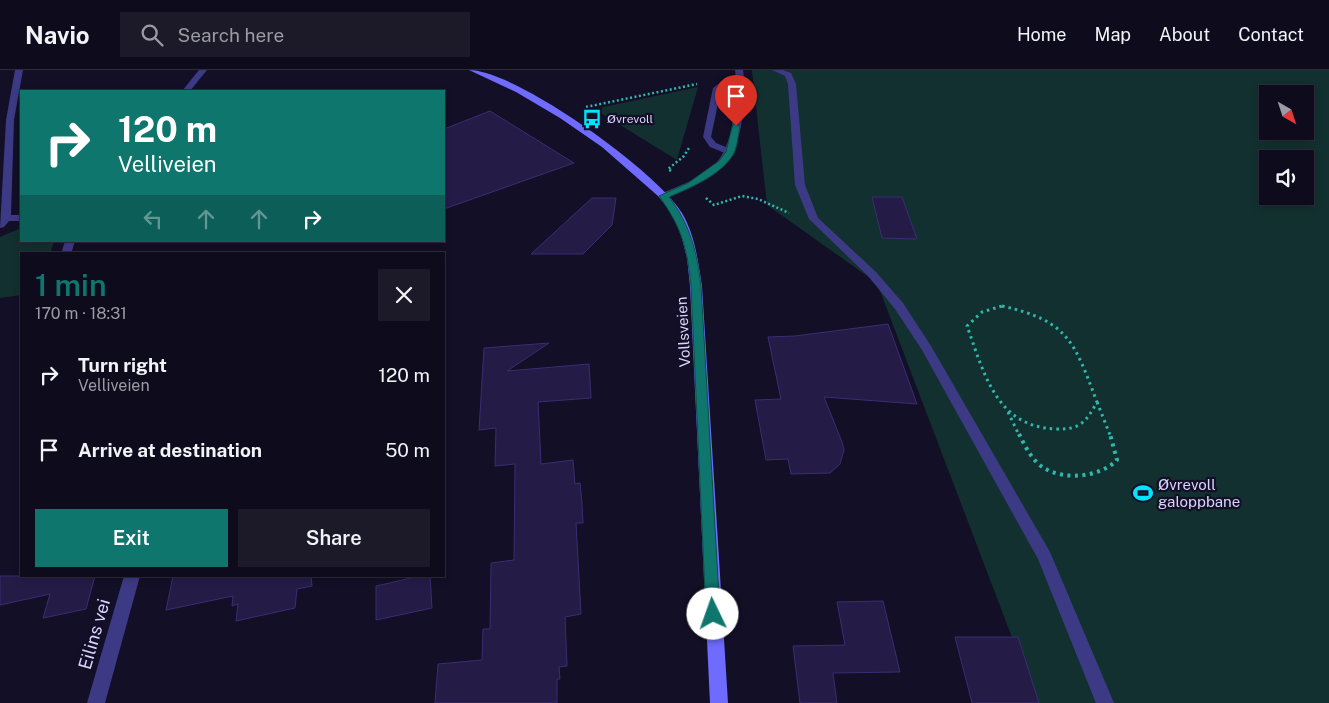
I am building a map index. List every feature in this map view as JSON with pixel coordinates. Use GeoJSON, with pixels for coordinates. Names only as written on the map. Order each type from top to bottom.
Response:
{"type":"FeatureCollection","features":[{"type":"Feature","properties":{"kind":"main road","name":"Vollsveien"},"geometry":{"type":"LineString","coordinates":[[473,70],[518,90],[558,114],[622,158],[663,196],[676,212],[686,232],[692,253],[696,286],[719,703]]}},
{"type":"Feature","properties":{"kind":"street"},"geometry":{"type":"LineString","coordinates":[[19,70],[10,120],[3,222],[20,218]]}},
{"type":"Feature","properties":{"kind":"street"},"geometry":{"type":"LineString","coordinates":[[187,90],[203,70]]}},
{"type":"Feature","properties":{"kind":"street"},"geometry":{"type":"LineString","coordinates":[[663,196],[691,185],[722,163],[730,152],[741,96],[739,70]]}},
{"type":"Feature","properties":{"kind":"street"},"geometry":{"type":"LineString","coordinates":[[776,70],[788,75],[792,84],[800,185],[814,218],[883,287],[899,306],[927,349],[1045,557],[1105,703]]}},
{"type":"Feature","properties":{"kind":"street"},"geometry":{"type":"LineString","coordinates":[[730,152],[713,146],[709,142],[708,137],[716,88],[724,84],[740,81]]}},
{"type":"Feature","properties":{"kind":"street","name":"Eilins vei"},"geometry":{"type":"LineString","coordinates":[[96,703],[132,577]]}},
{"type":"Feature","properties":{"kind":"path"},"geometry":{"type":"LineString","coordinates":[[558,114],[697,84]]}},
{"type":"Feature","properties":{"kind":"path"},"geometry":{"type":"LineString","coordinates":[[668,169],[691,185],[714,205],[742,196],[758,199],[795,216],[814,218]]}},
{"type":"Feature","properties":{"kind":"path"},"geometry":{"type":"LineString","coordinates":[[1002,306],[1026,310],[1041,316],[1063,330],[1079,356],[1097,402],[1112,437],[1116,460],[1108,470],[1086,475],[1064,474],[1044,468],[1030,453],[1007,412],[979,360],[967,326],[978,313],[989,307],[1002,306]]}},
{"type":"Feature","properties":{"kind":"path"},"geometry":{"type":"LineString","coordinates":[[1007,412],[1035,427],[1068,428],[1086,421],[1097,402]]}},
{"type":"Feature","properties":{"kind":"green space","name":"Øvrevoll galoppbane"},"geometry":{"type":"Polygon","coordinates":[[[752,70],[1329,70],[1329,703],[1037,703],[877,283],[767,205],[752,70]]]}},
{"type":"Feature","properties":{"kind":"green space"},"geometry":{"type":"Polygon","coordinates":[[[698,87],[677,160],[594,109],[698,87]]]}},
{"type":"Feature","properties":{"kind":"green space"},"geometry":{"type":"Polygon","coordinates":[[[20,228],[20,242],[54,242],[51,252],[20,252],[20,295],[0,298],[0,237],[20,228]]]}},
{"type":"Feature","properties":{"kind":"building"},"geometry":{"type":"Polygon","coordinates":[[[490,111],[574,163],[445,209],[445,129],[490,111]]]}},
{"type":"Feature","properties":{"kind":"building"},"geometry":{"type":"Polygon","coordinates":[[[872,197],[902,197],[917,239],[882,238],[872,197]]]}},
{"type":"Feature","properties":{"kind":"building"},"geometry":{"type":"Polygon","coordinates":[[[592,198],[616,198],[612,225],[583,254],[531,254],[592,198]]]}},
{"type":"Feature","properties":{"kind":"building"},"geometry":{"type":"Polygon","coordinates":[[[888,324],[917,404],[824,397],[844,450],[840,464],[830,473],[791,474],[788,459],[766,460],[755,400],[781,399],[768,337],[795,336],[888,324]]]}},
{"type":"Feature","properties":{"kind":"building"},"geometry":{"type":"Polygon","coordinates":[[[549,343],[507,371],[589,364],[591,398],[538,402],[541,464],[573,460],[575,484],[580,483],[582,503],[583,523],[576,523],[581,614],[565,617],[567,666],[559,667],[560,679],[557,679],[557,703],[435,703],[438,664],[482,660],[483,629],[490,629],[491,563],[514,560],[515,464],[495,466],[496,428],[479,430],[484,348],[549,343]]]}},
{"type":"Feature","properties":{"kind":"building"},"geometry":{"type":"Polygon","coordinates":[[[0,576],[95,577],[86,609],[43,618],[50,594],[0,605],[0,576]]]}},
{"type":"Feature","properties":{"kind":"building"},"geometry":{"type":"Polygon","coordinates":[[[173,577],[311,577],[312,586],[297,589],[295,608],[236,621],[238,604],[232,606],[233,596],[166,610],[173,577]]]}},
{"type":"Feature","properties":{"kind":"building"},"geometry":{"type":"Polygon","coordinates":[[[416,577],[430,577],[432,608],[376,620],[376,586],[416,577]]]}},
{"type":"Feature","properties":{"kind":"building"},"geometry":{"type":"Polygon","coordinates":[[[883,601],[900,672],[833,673],[837,703],[800,703],[793,646],[845,645],[837,602],[883,601]]]}},
{"type":"Feature","properties":{"kind":"building"},"geometry":{"type":"Polygon","coordinates":[[[955,637],[1018,637],[1039,703],[972,703],[955,637]]]}},
{"type":"Feature","properties":{"kind":"place","name":"Øvrevoll"},"geometry":{"type":"Point","coordinates":[592,119]}},
{"type":"Feature","properties":{"kind":"place","name":"Øvrevoll galoppbane"},"geometry":{"type":"Point","coordinates":[1143,493]}},
{"type":"Feature","properties":{"kind":"route"},"geometry":{"type":"LineString","coordinates":[[713,614],[696,286],[692,253],[686,232],[676,212],[663,196],[691,185],[722,163],[730,152],[736,126]]}}]}
